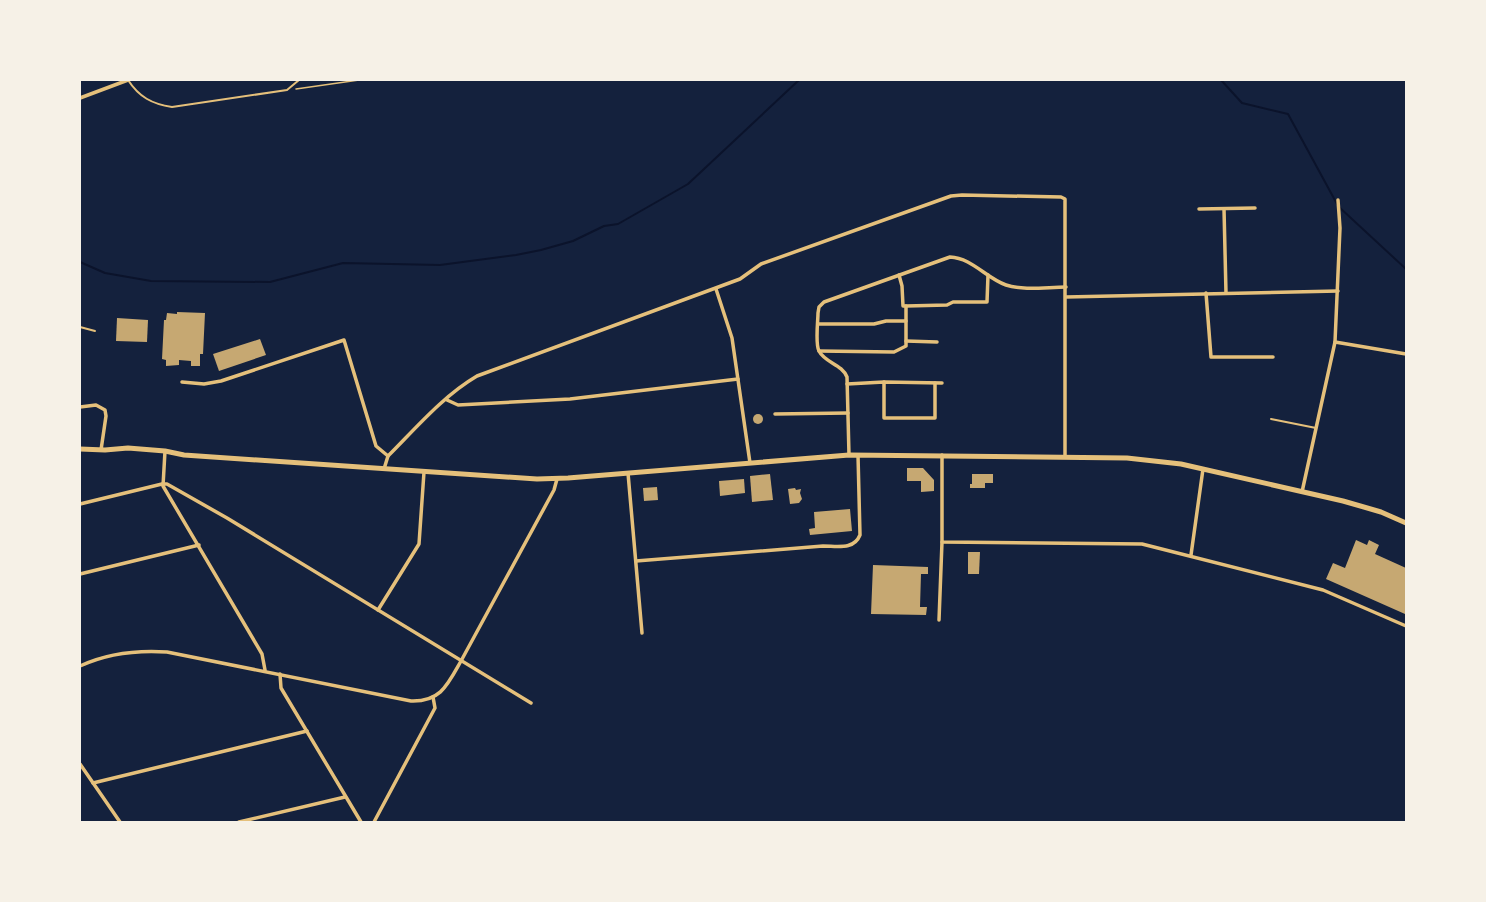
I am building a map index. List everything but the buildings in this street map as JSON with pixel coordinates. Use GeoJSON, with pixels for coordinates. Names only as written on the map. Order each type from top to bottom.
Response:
{"type":"FeatureCollection","features":[{"type":"Feature","properties":{"kind":"main road"},"geometry":{"type":"LineString","coordinates":[[80,449],[100,450],[123,448],[165,451],[184,455],[517,478],[557,479],[858,454],[1146,459],[1203,469],[1364,506],[1406,523]]}},
{"type":"Feature","properties":{"kind":"street"},"geometry":{"type":"LineString","coordinates":[[80,98],[128,80]]}},
{"type":"Feature","properties":{"kind":"street"},"geometry":{"type":"LineString","coordinates":[[384,469],[388,456],[467,382],[477,376],[740,280],[761,264],[951,196],[962,195],[1061,197],[1064,199],[1066,287],[1065,457]]}},
{"type":"Feature","properties":{"kind":"street"},"geometry":{"type":"LineString","coordinates":[[1302,492],[1335,342],[1340,228],[1338,200]]}},
{"type":"Feature","properties":{"kind":"street"},"geometry":{"type":"LineString","coordinates":[[1199,209],[1255,208]]}},
{"type":"Feature","properties":{"kind":"street"},"geometry":{"type":"LineString","coordinates":[[1224,209],[1226,293]]}},
{"type":"Feature","properties":{"kind":"street"},"geometry":{"type":"LineString","coordinates":[[849,455],[847,377],[843,370],[819,351],[819,307],[827,299],[950,257],[962,259],[1006,285],[1015,287],[1066,287]]}},
{"type":"Feature","properties":{"kind":"street"},"geometry":{"type":"LineString","coordinates":[[899,275],[902,286],[902,306],[906,306],[947,305],[953,302],[988,302],[988,275]]}},
{"type":"Feature","properties":{"kind":"street"},"geometry":{"type":"LineString","coordinates":[[716,289],[730,330],[750,462]]}},
{"type":"Feature","properties":{"kind":"street"},"geometry":{"type":"LineString","coordinates":[[1066,297],[1338,291]]}},
{"type":"Feature","properties":{"kind":"street"},"geometry":{"type":"LineString","coordinates":[[1206,293],[1212,357],[1273,357]]}},
{"type":"Feature","properties":{"kind":"street"},"geometry":{"type":"LineString","coordinates":[[819,351],[894,352],[906,346],[906,306]]}},
{"type":"Feature","properties":{"kind":"street"},"geometry":{"type":"LineString","coordinates":[[818,324],[874,324],[886,321],[906,322]]}},
{"type":"Feature","properties":{"kind":"street"},"geometry":{"type":"LineString","coordinates":[[182,382],[204,384],[221,381],[344,340],[376,446],[388,456]]}},
{"type":"Feature","properties":{"kind":"street"},"geometry":{"type":"LineString","coordinates":[[906,341],[937,342]]}},
{"type":"Feature","properties":{"kind":"street"},"geometry":{"type":"LineString","coordinates":[[1335,342],[1406,354]]}},
{"type":"Feature","properties":{"kind":"street"},"geometry":{"type":"LineString","coordinates":[[447,400],[458,405],[551,401],[738,379]]}},
{"type":"Feature","properties":{"kind":"street"},"geometry":{"type":"LineString","coordinates":[[848,384],[884,382],[942,383]]}},
{"type":"Feature","properties":{"kind":"street"},"geometry":{"type":"LineString","coordinates":[[884,382],[884,418],[935,418],[935,383]]}},
{"type":"Feature","properties":{"kind":"street"},"geometry":{"type":"LineString","coordinates":[[80,407],[96,405],[105,410],[106,416],[100,450]]}},
{"type":"Feature","properties":{"kind":"street"},"geometry":{"type":"LineString","coordinates":[[775,414],[848,413]]}},
{"type":"Feature","properties":{"kind":"street"},"geometry":{"type":"LineString","coordinates":[[165,451],[162,484],[262,654],[265,670]]}},
{"type":"Feature","properties":{"kind":"street"},"geometry":{"type":"LineString","coordinates":[[636,560],[823,546],[852,546],[857,542],[860,534],[858,454]]}},
{"type":"Feature","properties":{"kind":"street"},"geometry":{"type":"LineString","coordinates":[[939,620],[942,542],[942,455]]}},
{"type":"Feature","properties":{"kind":"street"},"geometry":{"type":"LineString","coordinates":[[1190,555],[1203,469]]}},
{"type":"Feature","properties":{"kind":"street"},"geometry":{"type":"LineString","coordinates":[[378,610],[419,544],[424,472]]}},
{"type":"Feature","properties":{"kind":"street"},"geometry":{"type":"LineString","coordinates":[[628,473],[642,633]]}},
{"type":"Feature","properties":{"kind":"street"},"geometry":{"type":"LineString","coordinates":[[80,666],[115,655],[154,651],[192,656],[265,670],[411,701],[424,700],[433,697],[446,687],[461,661],[554,490],[557,479]]}},
{"type":"Feature","properties":{"kind":"street"},"geometry":{"type":"LineString","coordinates":[[80,504],[162,484],[169,486],[227,518],[531,704]]}},
{"type":"Feature","properties":{"kind":"street"},"geometry":{"type":"LineString","coordinates":[[942,542],[1142,544],[1190,555],[1330,592],[1406,626]]}},
{"type":"Feature","properties":{"kind":"street"},"geometry":{"type":"LineString","coordinates":[[80,574],[199,545]]}},
{"type":"Feature","properties":{"kind":"street"},"geometry":{"type":"LineString","coordinates":[[280,674],[282,688],[361,822]]}},
{"type":"Feature","properties":{"kind":"street"},"geometry":{"type":"LineString","coordinates":[[374,822],[435,708],[433,697]]}},
{"type":"Feature","properties":{"kind":"street"},"geometry":{"type":"LineString","coordinates":[[93,783],[307,731]]}},
{"type":"Feature","properties":{"kind":"street"},"geometry":{"type":"LineString","coordinates":[[80,764],[120,822]]}},
{"type":"Feature","properties":{"kind":"street"},"geometry":{"type":"LineString","coordinates":[[239,822],[345,797]]}},
{"type":"Feature","properties":{"kind":"lane"},"geometry":{"type":"LineString","coordinates":[[128,80],[133,88],[143,97],[156,104],[172,107],[288,90],[299,80]]}},
{"type":"Feature","properties":{"kind":"lane"},"geometry":{"type":"LineString","coordinates":[[80,327],[95,331]]}},
{"type":"Feature","properties":{"kind":"lane"},"geometry":{"type":"LineString","coordinates":[[1271,419],[1316,428]]}},
{"type":"Feature","properties":{"kind":"path"},"geometry":{"type":"LineString","coordinates":[[288,90],[359,80]]}},
{"type":"Feature","properties":{"kind":"waterway"},"geometry":{"type":"LineString","coordinates":[[80,262],[105,273],[151,281],[270,282],[343,263],[440,265],[516,255],[541,250],[573,241],[604,226],[618,224],[688,184],[799,80]]}},
{"type":"Feature","properties":{"kind":"waterway"},"geometry":{"type":"LineString","coordinates":[[1221,80],[1242,103],[1288,114],[1337,204]]}},
{"type":"Feature","properties":{"kind":"waterway"},"geometry":{"type":"LineString","coordinates":[[1339,207],[1406,269]]}}]}
